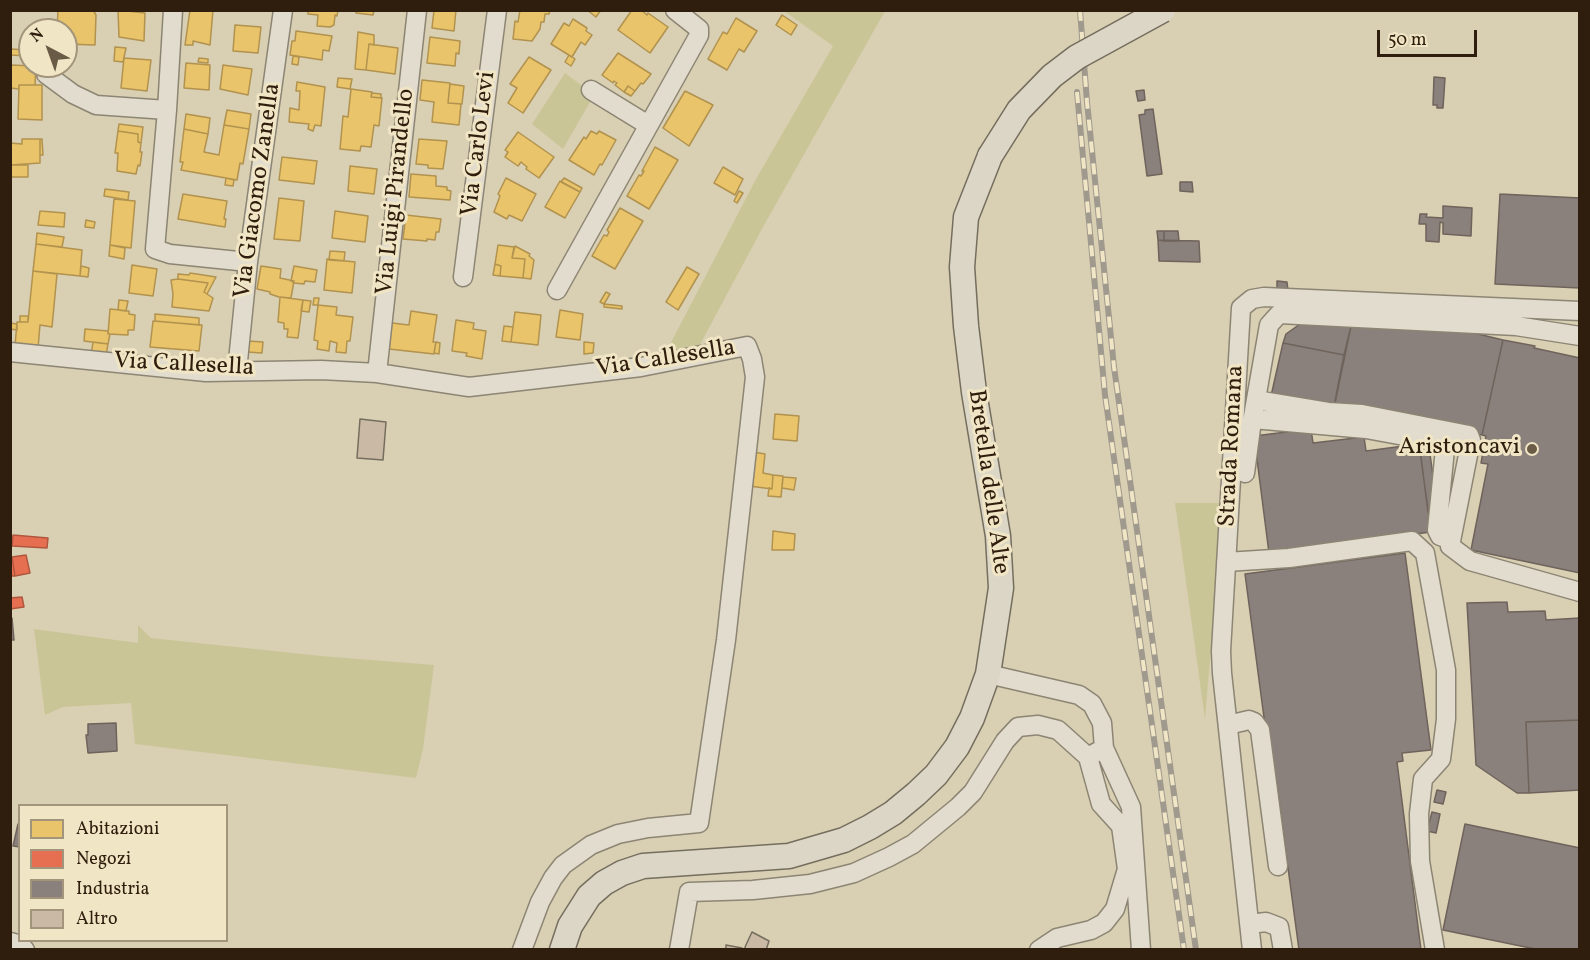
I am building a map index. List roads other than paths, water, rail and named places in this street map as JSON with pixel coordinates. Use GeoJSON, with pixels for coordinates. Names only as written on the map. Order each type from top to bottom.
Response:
{"type":"FeatureCollection","features":[{"type":"Feature","properties":{"kind":"main road","name":"Bretella delle Alte"},"geometry":{"type":"LineString","coordinates":[[563,948],[570,926],[590,896],[604,883],[622,873],[643,867],[789,856],[844,840],[893,813],[936,775],[957,747],[972,718],[988,674],[1001,588],[998,536],[974,392],[966,326],[962,267],[966,217],[990,156],[1019,111],[1053,76],[1077,57],[1163,10]]}},
{"type":"Feature","properties":{"kind":"street"},"geometry":{"type":"LineString","coordinates":[[173,10],[168,110],[155,249],[170,254],[248,262]]}},
{"type":"Feature","properties":{"kind":"street","name":"Via Giacomo Zanella"},"geometry":{"type":"LineString","coordinates":[[237,371],[248,262],[283,10]]}},
{"type":"Feature","properties":{"kind":"street","name":"Via Luigi Pirandello"},"geometry":{"type":"LineString","coordinates":[[377,373],[417,10]]}},
{"type":"Feature","properties":{"kind":"street","name":"Via Carlo Levi"},"geometry":{"type":"LineString","coordinates":[[463,277],[497,10]]}},
{"type":"Feature","properties":{"kind":"street"},"geometry":{"type":"LineString","coordinates":[[556,290],[699,35],[699,29],[675,10]]}},
{"type":"Feature","properties":{"kind":"street"},"geometry":{"type":"LineString","coordinates":[[51,78],[73,94],[96,105],[168,110]]}},
{"type":"Feature","properties":{"kind":"street"},"geometry":{"type":"LineString","coordinates":[[591,90],[648,125]]}},
{"type":"Feature","properties":{"kind":"street","name":"Strada Romana"},"geometry":{"type":"LineString","coordinates":[[1252,950],[1221,651],[1241,308],[1252,299],[1264,297],[1580,311]]}},
{"type":"Feature","properties":{"kind":"street"},"geometry":{"type":"LineString","coordinates":[[1245,473],[1269,326],[1279,314],[1516,326],[1580,336]]}},
{"type":"Feature","properties":{"kind":"street","name":"Via Callesella"},"geometry":{"type":"LineString","coordinates":[[10,352],[206,372],[321,370],[377,373],[468,387],[641,367],[747,346],[755,377],[740,530],[699,823],[648,828],[618,834],[591,845],[563,865],[540,902],[522,950]]}},
{"type":"Feature","properties":{"kind":"street"},"geometry":{"type":"LineString","coordinates":[[1257,400],[1328,412],[1362,414],[1469,435],[1471,440],[1451,543],[1443,551],[1425,553]]}},
{"type":"Feature","properties":{"kind":"street"},"geometry":{"type":"LineString","coordinates":[[1253,419],[1366,429],[1437,442],[1445,448],[1437,530],[1440,536],[1470,561],[1580,592]]}},
{"type":"Feature","properties":{"kind":"street"},"geometry":{"type":"LineString","coordinates":[[1226,562],[1289,558],[1412,541],[1425,553],[1446,670],[1446,719],[1441,759],[1423,780],[1419,814],[1420,861],[1435,950]]}},
{"type":"Feature","properties":{"kind":"street"},"geometry":{"type":"LineString","coordinates":[[988,674],[1080,695],[1092,704],[1102,723],[1096,753],[1101,804],[1121,826],[1127,869],[1115,909],[1104,923],[1091,930],[1057,938],[1039,950]]}},
{"type":"Feature","properties":{"kind":"street"},"geometry":{"type":"LineString","coordinates":[[1228,725],[1249,720],[1254,722],[1260,730],[1278,866]]}},
{"type":"Feature","properties":{"kind":"street"},"geometry":{"type":"LineString","coordinates":[[679,950],[689,892],[753,890],[810,884],[854,873],[889,857],[913,844],[973,792],[1005,741],[1018,727],[1038,725],[1058,730],[1096,753],[1131,807],[1141,950]]}},
{"type":"Feature","properties":{"kind":"street"},"geometry":{"type":"LineString","coordinates":[[1250,924],[1266,922],[1279,927],[1283,950]]}},
{"type":"Feature","properties":{"kind":"street"},"geometry":{"type":"LineString","coordinates":[[10,942],[21,945],[25,950]]}},
{"type":"Feature","properties":{"kind":"railway"},"geometry":{"type":"LineString","coordinates":[[1080,10],[1114,367],[1196,950]]}},
{"type":"Feature","properties":{"kind":"railway"},"geometry":{"type":"LineString","coordinates":[[1077,92],[1105,395],[1184,950]]}},
{"type":"Feature","properties":{"kind":"place","name":"Aristoncavi"},"geometry":{"type":"Point","coordinates":[1532,449]}}]}
